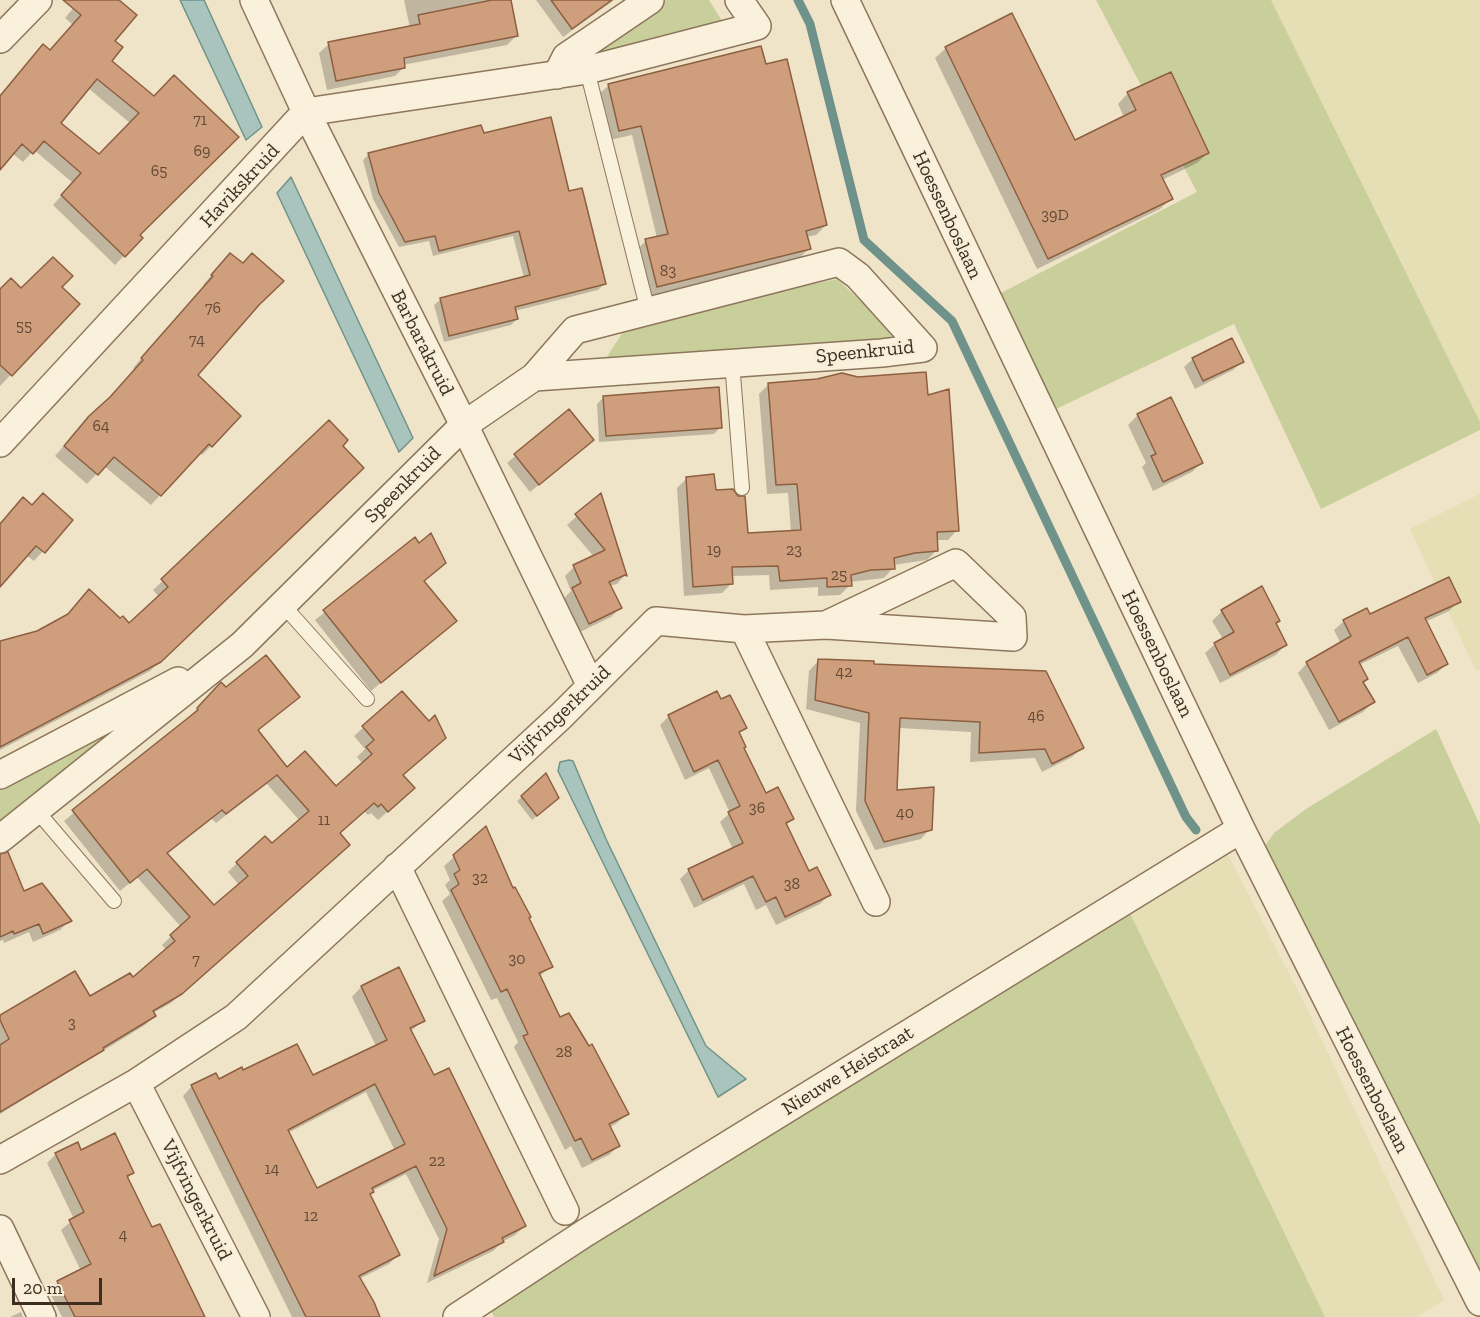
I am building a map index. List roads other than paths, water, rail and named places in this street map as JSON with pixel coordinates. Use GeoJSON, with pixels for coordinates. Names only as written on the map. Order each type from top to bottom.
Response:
{"type":"FeatureCollection","features":[{"type":"Feature","properties":{"kind":"street"},"geometry":{"type":"LineString","coordinates":[[0,39],[39,0]]}},
{"type":"Feature","properties":{"kind":"street","name":"Barbarakruid"},"geometry":{"type":"LineString","coordinates":[[254,0],[306,112],[464,425],[591,686]]}},
{"type":"Feature","properties":{"kind":"street"},"geometry":{"type":"LineString","coordinates":[[557,75],[566,57],[651,0]]}},
{"type":"Feature","properties":{"kind":"street"},"geometry":{"type":"LineString","coordinates":[[306,112],[587,70],[757,26],[739,0]]}},
{"type":"Feature","properties":{"kind":"street","name":"Hoessenboslaan"},"geometry":{"type":"LineString","coordinates":[[845,0],[1241,829],[1480,1304]]}},
{"type":"Feature","properties":{"kind":"street","name":"Havikskruid"},"geometry":{"type":"LineString","coordinates":[[0,443],[306,112]]}},
{"type":"Feature","properties":{"kind":"street","name":"Speenkruid"},"geometry":{"type":"LineString","coordinates":[[0,839],[232,653],[464,425],[534,377],[575,330],[840,262],[858,276],[923,348],[882,353],[534,377]]}},
{"type":"Feature","properties":{"kind":"street","name":"Vijfvingerkruid"},"geometry":{"type":"LineString","coordinates":[[0,1160],[136,1083],[236,1017],[561,716],[656,621],[744,629],[826,625],[1013,637],[1012,617],[956,562],[826,625]]}},
{"type":"Feature","properties":{"kind":"street"},"geometry":{"type":"LineString","coordinates":[[744,629],[876,903]]}},
{"type":"Feature","properties":{"kind":"street","name":"Speenkruid"},"geometry":{"type":"LineString","coordinates":[[0,775],[232,653]]}},
{"type":"Feature","properties":{"kind":"street","name":"Nieuwe Heistraat"},"geometry":{"type":"LineString","coordinates":[[457,1317],[585,1233],[1241,829]]}},
{"type":"Feature","properties":{"kind":"street"},"geometry":{"type":"LineString","coordinates":[[397,867],[565,1211]]}},
{"type":"Feature","properties":{"kind":"street","name":"Vijfvingerkruid"},"geometry":{"type":"LineString","coordinates":[[136,1083],[256,1317]]}},
{"type":"Feature","properties":{"kind":"street"},"geometry":{"type":"LineString","coordinates":[[0,1229],[42,1317]]}},
{"type":"Feature","properties":{"kind":"street"},"geometry":{"type":"LineString","coordinates":[[1462,1317],[1480,1304]]}},
{"type":"Feature","properties":{"kind":"lane"},"geometry":{"type":"LineString","coordinates":[[587,70],[648,311]]}},
{"type":"Feature","properties":{"kind":"lane"},"geometry":{"type":"LineString","coordinates":[[732,362],[741,488]]}},
{"type":"Feature","properties":{"kind":"lane"},"geometry":{"type":"LineString","coordinates":[[283,605],[367,699]]}},
{"type":"Feature","properties":{"kind":"lane"},"geometry":{"type":"LineString","coordinates":[[37,811],[114,901]]}},
{"type":"Feature","properties":{"kind":"water"},"geometry":{"type":"Polygon","coordinates":[[[180,0],[204,0],[262,127],[246,140],[180,0]]]}},
{"type":"Feature","properties":{"kind":"water"},"geometry":{"type":"Polygon","coordinates":[[[291,177],[413,438],[399,452],[277,193],[291,177]]]}},
{"type":"Feature","properties":{"kind":"water"},"geometry":{"type":"Polygon","coordinates":[[[573,761],[606,839],[706,1046],[746,1079],[718,1097],[558,771],[560,762],[573,761]]]}},
{"type":"Feature","properties":{"kind":"waterway"},"geometry":{"type":"LineString","coordinates":[[798,0],[810,24],[864,240],[952,321],[1186,817],[1196,830]]}}]}
